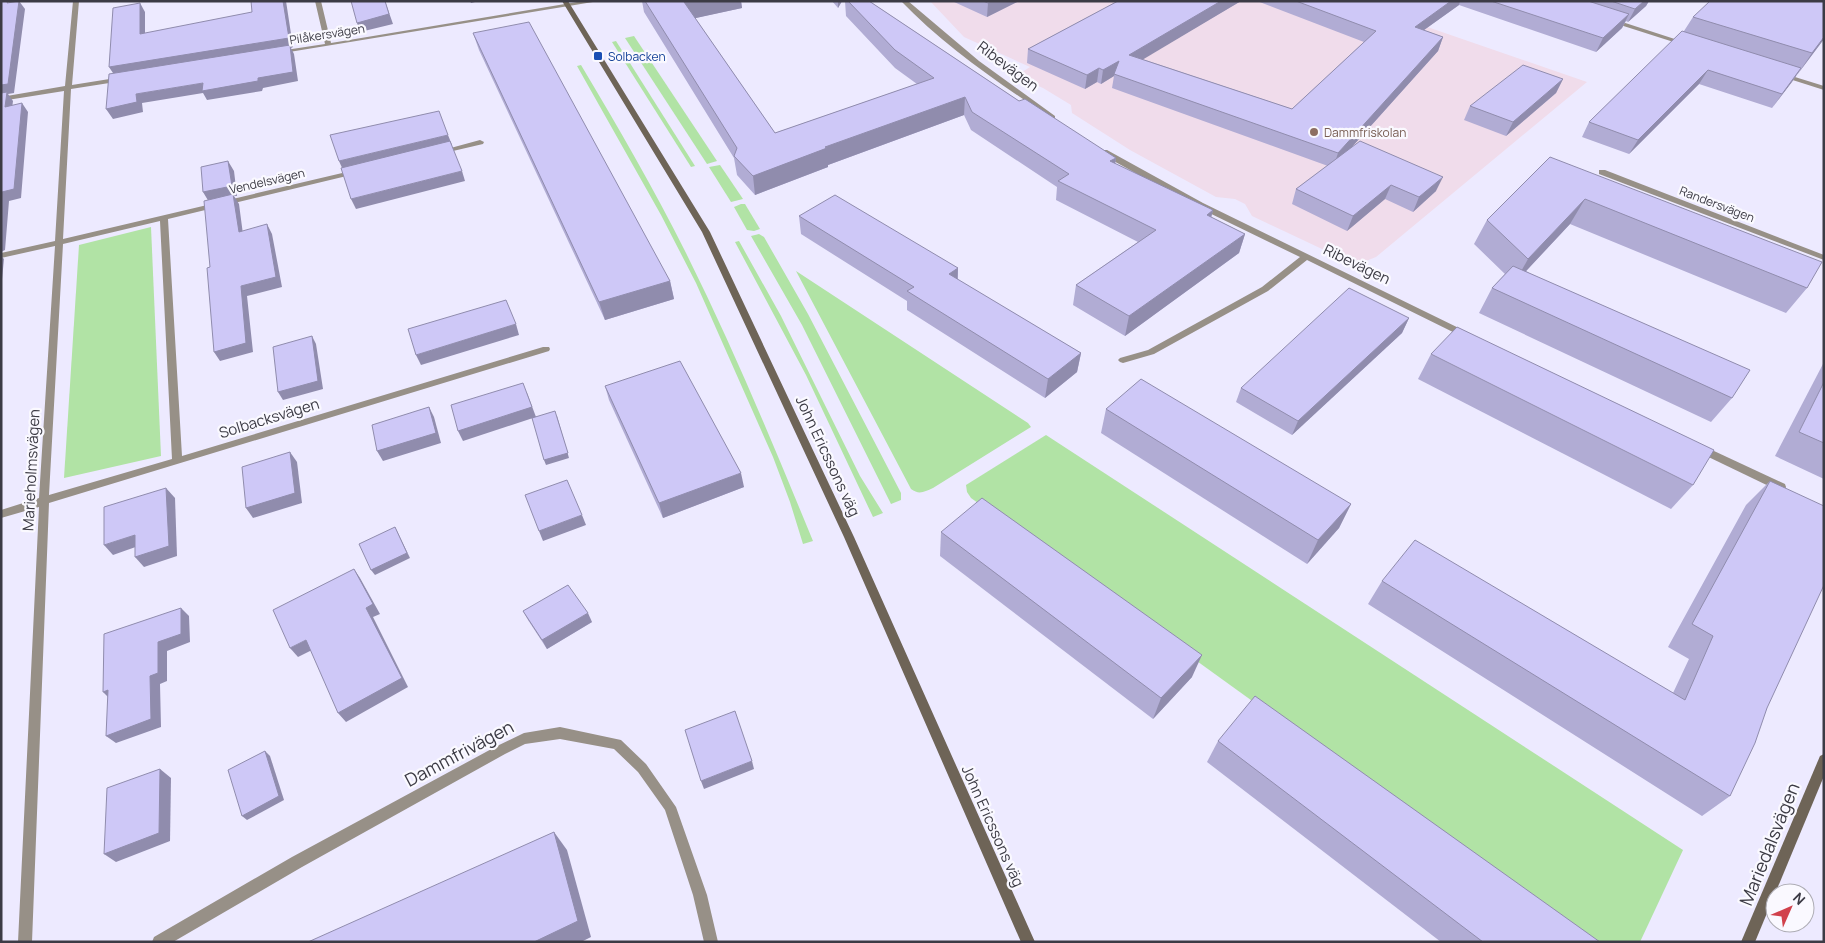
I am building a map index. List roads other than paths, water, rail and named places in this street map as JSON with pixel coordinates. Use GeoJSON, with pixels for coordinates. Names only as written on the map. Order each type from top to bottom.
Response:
{"type":"FeatureCollection","features":[{"type":"Feature","properties":{"kind":"street","name":"Marieholmsvägen"},"geometry":{"type":"LineString","coordinates":[[25,942],[44,502],[68,88],[76,1]]}},
{"type":"Feature","properties":{"kind":"street"},"geometry":{"type":"LineString","coordinates":[[318,1],[328,45]]}},
{"type":"Feature","properties":{"kind":"street","name":"Pilåkersvägen"},"geometry":{"type":"LineString","coordinates":[[270,54],[566,4],[596,1]]}},
{"type":"Feature","properties":{"kind":"street","name":"Ribevägen"},"geometry":{"type":"LineString","coordinates":[[904,1],[934,29],[1001,81],[1062,123]]}},
{"type":"Feature","properties":{"kind":"street","name":"John Ericssons väg"},"geometry":{"type":"LineString","coordinates":[[566,4],[706,232],[849,536],[1028,942]]}},
{"type":"Feature","properties":{"kind":"street"},"geometry":{"type":"LineString","coordinates":[[1605,19],[1688,45]]}},
{"type":"Feature","properties":{"kind":"street"},"geometry":{"type":"LineString","coordinates":[[1778,74],[1824,88]]}},
{"type":"Feature","properties":{"kind":"street"},"geometry":{"type":"LineString","coordinates":[[1,99],[126,78]]}},
{"type":"Feature","properties":{"kind":"street"},"geometry":{"type":"LineString","coordinates":[[432,154],[480,142]]}},
{"type":"Feature","properties":{"kind":"street","name":"Ribevägen"},"geometry":{"type":"LineString","coordinates":[[1100,150],[1200,205],[1471,337]]}},
{"type":"Feature","properties":{"kind":"street","name":"Vendelsvägen"},"geometry":{"type":"LineString","coordinates":[[1,256],[365,170]]}},
{"type":"Feature","properties":{"kind":"street","name":"Randersvägen"},"geometry":{"type":"LineString","coordinates":[[1602,172],[1824,258]]}},
{"type":"Feature","properties":{"kind":"street"},"geometry":{"type":"LineString","coordinates":[[164,218],[177,461]]}},
{"type":"Feature","properties":{"kind":"street"},"geometry":{"type":"LineString","coordinates":[[1123,360],[1151,352],[1265,289],[1307,256]]}},
{"type":"Feature","properties":{"kind":"street","name":"Solbacksvägen"},"geometry":{"type":"LineString","coordinates":[[1,514],[546,350]]}},
{"type":"Feature","properties":{"kind":"street"},"geometry":{"type":"LineString","coordinates":[[1691,444],[1790,492]]}},
{"type":"Feature","properties":{"kind":"street","name":"Dammfrivägen"},"geometry":{"type":"LineString","coordinates":[[160,942],[297,862],[501,750],[524,739],[560,733],[617,744],[642,768],[670,807],[700,895],[711,942]]}},
{"type":"Feature","properties":{"kind":"street","name":"Mariedalsvägen"},"geometry":{"type":"LineString","coordinates":[[1748,942],[1770,894],[1824,760]]}},
{"type":"Feature","properties":{"kind":"place","name":"Solbacken"},"geometry":{"type":"Point","coordinates":[598,56]}},
{"type":"Feature","properties":{"kind":"place","name":"Dammfriskolan"},"geometry":{"type":"Point","coordinates":[1314,132]}}]}
